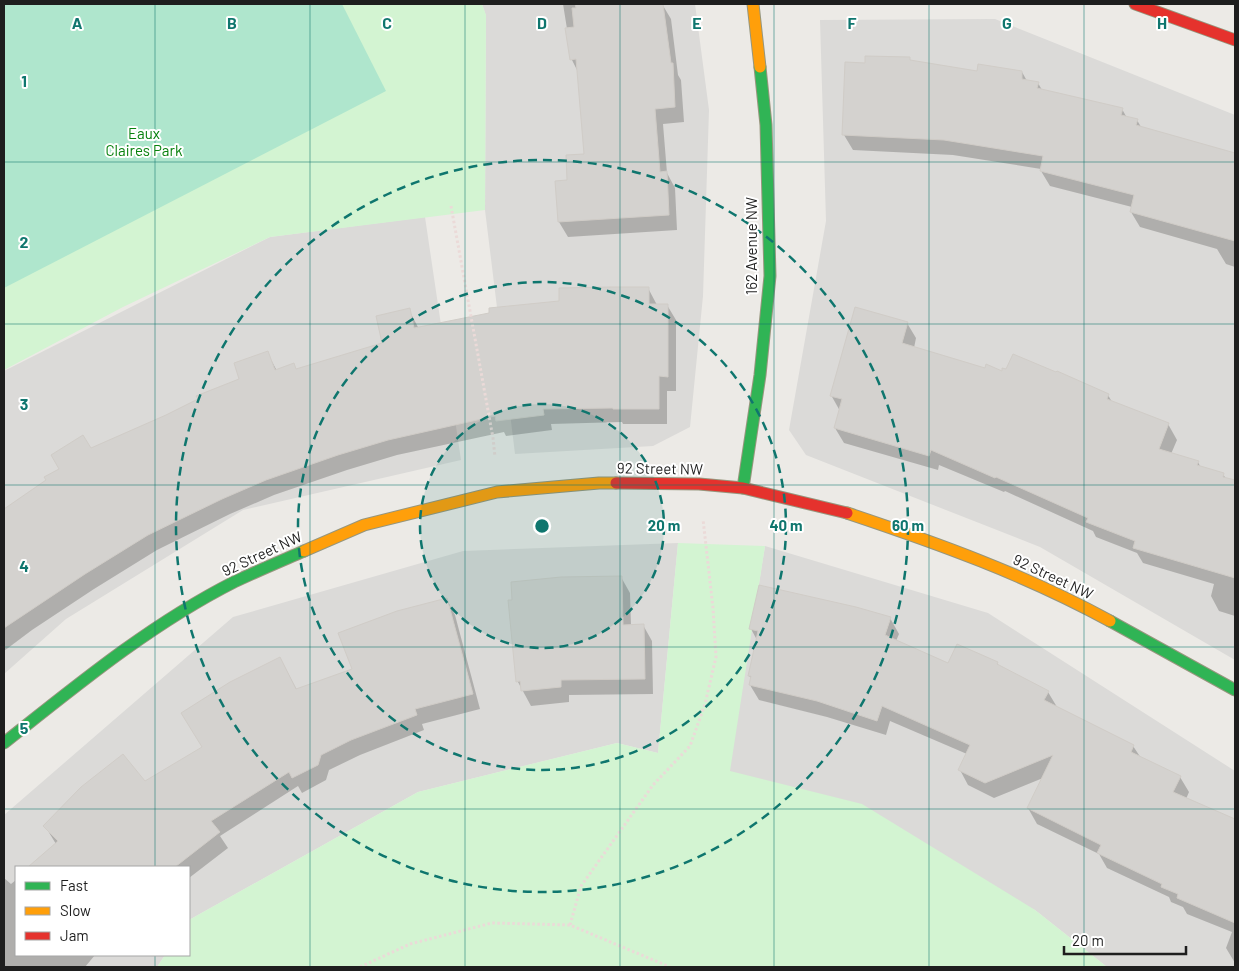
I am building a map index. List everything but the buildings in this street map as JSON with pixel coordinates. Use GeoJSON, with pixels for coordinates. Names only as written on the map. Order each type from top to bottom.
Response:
{"type":"FeatureCollection","features":[{"type":"Feature","properties":{"kind":"street","name":"162 Avenue NW"},"geometry":{"type":"LineString","coordinates":[[743,488],[760,375],[770,276],[766,126],[753,4]]}},
{"type":"Feature","properties":{"kind":"street"},"geometry":{"type":"LineString","coordinates":[[1135,4],[1235,40]]}},
{"type":"Feature","properties":{"kind":"street","name":"92 Street NW"},"geometry":{"type":"LineString","coordinates":[[4,743],[86,678],[162,624],[234,582],[364,525],[497,492],[600,483],[699,484],[743,488],[840,511],[931,541],[1022,577],[1088,609],[1235,690]]}},
{"type":"Feature","properties":{"kind":"path"},"geometry":{"type":"LineString","coordinates":[[451,206],[493,438],[497,492]]}},
{"type":"Feature","properties":{"kind":"path"},"geometry":{"type":"LineString","coordinates":[[570,925],[580,886],[653,785],[690,746],[706,704],[716,657],[713,608],[699,484]]}},
{"type":"Feature","properties":{"kind":"path"},"geometry":{"type":"LineString","coordinates":[[360,967],[410,944],[492,923],[570,925],[670,967]]}},
{"type":"Feature","properties":{"kind":"shaded area"},"geometry":{"type":"Polygon","coordinates":[[[482,4],[695,4],[709,110],[703,296],[690,427],[653,446],[515,454],[485,210],[486,16],[482,4]]]}},
{"type":"Feature","properties":{"kind":"shaded area"},"geometry":{"type":"Polygon","coordinates":[[[995,19],[1235,115],[1235,660],[1040,547],[806,455],[789,430],[826,221],[820,20],[995,19]]]}},
{"type":"Feature","properties":{"kind":"shaded area"},"geometry":{"type":"Polygon","coordinates":[[[425,217],[461,460],[243,510],[66,619],[4,674],[4,371],[270,237],[425,217]]]}},
{"type":"Feature","properties":{"kind":"shaded area"},"geometry":{"type":"Polygon","coordinates":[[[678,543],[658,753],[617,743],[418,792],[190,919],[190,866],[15,866],[15,956],[164,956],[157,967],[4,967],[4,815],[233,617],[463,551],[678,543]]]}},
{"type":"Feature","properties":{"kind":"shaded area"},"geometry":{"type":"Polygon","coordinates":[[[765,546],[988,613],[1235,771],[1235,967],[1107,967],[1035,910],[729,771],[765,546]]]}},
{"type":"Feature","properties":{"kind":"green space","name":"Eaux Claires Park"},"geometry":{"type":"Polygon","coordinates":[[[4,4],[482,4],[486,15],[485,210],[270,237],[123,307],[4,370],[4,4]]]}},
{"type":"Feature","properties":{"kind":"green space"},"geometry":{"type":"Polygon","coordinates":[[[4,4],[342,4],[386,91],[4,288],[4,4]]]}},
{"type":"Feature","properties":{"kind":"green space"},"geometry":{"type":"Polygon","coordinates":[[[678,543],[765,546],[730,771],[862,804],[1035,910],[1107,967],[157,967],[164,956],[190,956],[190,919],[418,792],[617,743],[658,753],[678,543]]]}},
{"type":"Feature","properties":{"kind":"traffic: fast"},"geometry":{"type":"LineString","coordinates":[[743,488],[760,375],[770,276],[766,125],[760,67]]}},
{"type":"Feature","properties":{"kind":"traffic: fast"},"geometry":{"type":"LineString","coordinates":[[4,743],[115,656],[173,617],[234,582],[304,551]]}},
{"type":"Feature","properties":{"kind":"traffic: fast"},"geometry":{"type":"LineString","coordinates":[[1110,621],[1235,690]]}},
{"type":"Feature","properties":{"kind":"traffic: slow"},"geometry":{"type":"LineString","coordinates":[[753,4],[760,67]]}},
{"type":"Feature","properties":{"kind":"traffic: slow"},"geometry":{"type":"LineString","coordinates":[[304,551],[364,525],[497,492],[616,483]]}},
{"type":"Feature","properties":{"kind":"traffic: slow"},"geometry":{"type":"LineString","coordinates":[[847,513],[981,561],[1046,589],[1110,621]]}},
{"type":"Feature","properties":{"kind":"traffic: jam"},"geometry":{"type":"LineString","coordinates":[[1135,4],[1235,40]]}},
{"type":"Feature","properties":{"kind":"traffic: jam"},"geometry":{"type":"LineString","coordinates":[[616,483],[699,484],[743,488],[847,513]]}}]}
